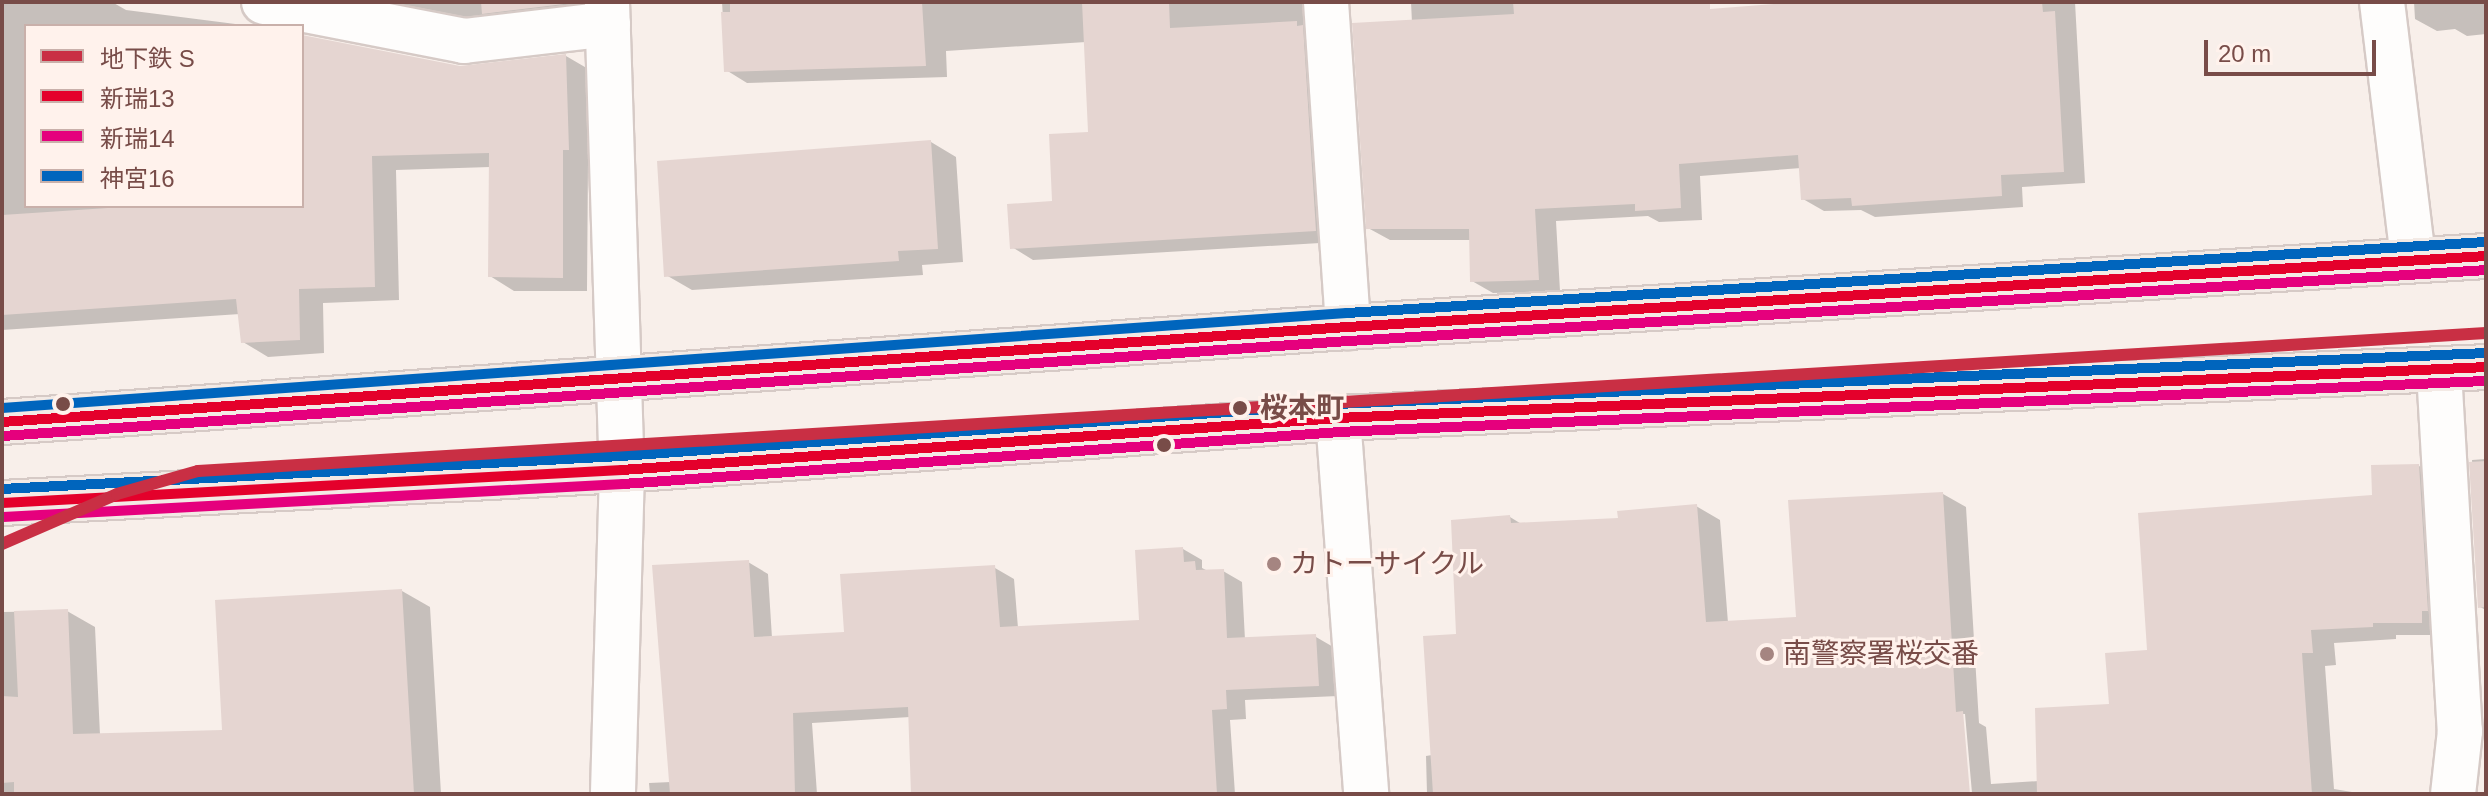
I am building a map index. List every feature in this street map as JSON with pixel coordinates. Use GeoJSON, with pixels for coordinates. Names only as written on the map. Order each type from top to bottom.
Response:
{"type":"FeatureCollection","features":[{"type":"Feature","properties":{"kind":"main road"},"geometry":{"type":"LineString","coordinates":[[2,422],[620,381],[1348,327],[2486,256]]}},
{"type":"Feature","properties":{"kind":"main road"},"geometry":{"type":"LineString","coordinates":[[2,503],[622,470],[1338,418],[2486,367]]}},
{"type":"Feature","properties":{"kind":"street"},"geometry":{"type":"LineString","coordinates":[[264,2],[464,41],[607,13],[622,470],[613,794]]}},
{"type":"Feature","properties":{"kind":"street"},"geometry":{"type":"LineString","coordinates":[[1326,2],[1348,327]]}},
{"type":"Feature","properties":{"kind":"street"},"geometry":{"type":"LineString","coordinates":[[2382,2],[2413,259]]}},
{"type":"Feature","properties":{"kind":"street"},"geometry":{"type":"LineString","coordinates":[[2439,371],[2460,731],[2453,794]]}},
{"type":"Feature","properties":{"kind":"street"},"geometry":{"type":"LineString","coordinates":[[1338,418],[1366,794]]}},
{"type":"Feature","properties":{"kind":"building"},"geometry":{"type":"Polygon","coordinates":[[[481,2],[564,2],[564,4],[482,14],[481,2]]]}},
{"type":"Feature","properties":{"kind":"building"},"geometry":{"type":"Polygon","coordinates":[[[730,2],[922,2],[926,66],[724,72],[721,12],[730,12],[730,2]]]}},
{"type":"Feature","properties":{"kind":"building"},"geometry":{"type":"Polygon","coordinates":[[[1082,2],[1169,2],[1170,28],[1297,21],[1297,26],[1303,25],[1316,231],[1010,249],[1007,204],[1052,201],[1049,134],[1088,132],[1082,2]]]}},
{"type":"Feature","properties":{"kind":"building"},"geometry":{"type":"Polygon","coordinates":[[[1513,2],[1710,2],[1710,9],[1800,2],[2042,2],[2043,12],[2055,11],[2064,172],[2001,175],[2002,196],[1852,206],[1851,198],[1801,200],[1798,155],[1679,164],[1681,208],[1635,211],[1635,204],[1535,209],[1539,280],[1470,282],[1469,229],[1366,229],[1352,23],[1514,14],[1513,2]]]}},
{"type":"Feature","properties":{"kind":"building"},"geometry":{"type":"Polygon","coordinates":[[[304,35],[460,66],[566,54],[569,150],[563,150],[563,278],[488,277],[489,153],[372,156],[375,287],[299,289],[300,340],[241,343],[236,299],[2,315],[2,215],[108,208],[304,208],[304,35]]]}},
{"type":"Feature","properties":{"kind":"building"},"geometry":{"type":"Polygon","coordinates":[[[931,140],[938,249],[898,251],[899,261],[664,277],[657,161],[931,140]]]}},
{"type":"Feature","properties":{"kind":"building"},"geometry":{"type":"Polygon","coordinates":[[[2486,461],[2486,607],[2478,608],[2469,462],[2486,461]]]}},
{"type":"Feature","properties":{"kind":"building"},"geometry":{"type":"Polygon","coordinates":[[[2419,464],[2428,611],[2422,611],[2422,623],[2373,623],[2373,627],[2311,630],[2313,653],[2302,653],[2312,794],[2037,794],[2035,708],[2109,704],[2105,653],[2147,650],[2138,513],[2372,495],[2371,465],[2419,464]]]}},
{"type":"Feature","properties":{"kind":"building"},"geometry":{"type":"Polygon","coordinates":[[[1943,492],[1956,712],[1963,711],[1970,794],[1433,794],[1423,636],[1456,634],[1451,520],[1510,515],[1511,523],[1618,518],[1617,511],[1697,504],[1706,622],[1796,617],[1788,500],[1943,492]]]}},
{"type":"Feature","properties":{"kind":"building"},"geometry":{"type":"Polygon","coordinates":[[[1183,547],[1184,562],[1195,561],[1196,570],[1224,569],[1227,638],[1316,634],[1319,686],[1226,690],[1227,709],[1212,710],[1217,794],[911,794],[908,707],[793,713],[795,794],[670,794],[652,565],[749,560],[754,637],[844,632],[840,574],[995,565],[1000,627],[1139,620],[1135,550],[1183,547]]]}},
{"type":"Feature","properties":{"kind":"building"},"geometry":{"type":"Polygon","coordinates":[[[402,589],[414,794],[14,794],[14,782],[2,783],[2,696],[18,697],[14,611],[68,609],[73,734],[222,730],[215,600],[402,589]]]}},
{"type":"Feature","properties":{"kind":"metro line","name":"S"},"geometry":{"type":"LineString","coordinates":[[2,544],[117,494],[198,471],[2486,333]]}},
{"type":"Feature","properties":{"kind":"transit line","name":"神宮16"},"geometry":{"type":"LineString","coordinates":[[2,408],[1347,313],[2485,242]]}},
{"type":"Feature","properties":{"kind":"transit line","name":"新瑞13"},"geometry":{"type":"LineString","coordinates":[[2,422],[1348,327],[2486,256]]}},
{"type":"Feature","properties":{"kind":"transit line","name":"新瑞14"},"geometry":{"type":"LineString","coordinates":[[3,436],[1349,341],[2486,270]]}},
{"type":"Feature","properties":{"kind":"transit line","name":"神宮16"},"geometry":{"type":"LineString","coordinates":[[2,489],[621,456],[1337,404],[2485,353]]}},
{"type":"Feature","properties":{"kind":"transit line","name":"新瑞13"},"geometry":{"type":"LineString","coordinates":[[2,503],[622,470],[1338,418],[2486,367]]}},
{"type":"Feature","properties":{"kind":"transit line","name":"新瑞14"},"geometry":{"type":"LineString","coordinates":[[3,517],[623,484],[1339,432],[2486,381]]}},
{"type":"Feature","properties":{"kind":"place","name":"桜本町"},"geometry":{"type":"Point","coordinates":[1240,408]}},
{"type":"Feature","properties":{"kind":"place","name":"カトーサイクル"},"geometry":{"type":"Point","coordinates":[1274,564]}},
{"type":"Feature","properties":{"kind":"place","name":"南警察署桜交番"},"geometry":{"type":"Point","coordinates":[1767,654]}}]}
